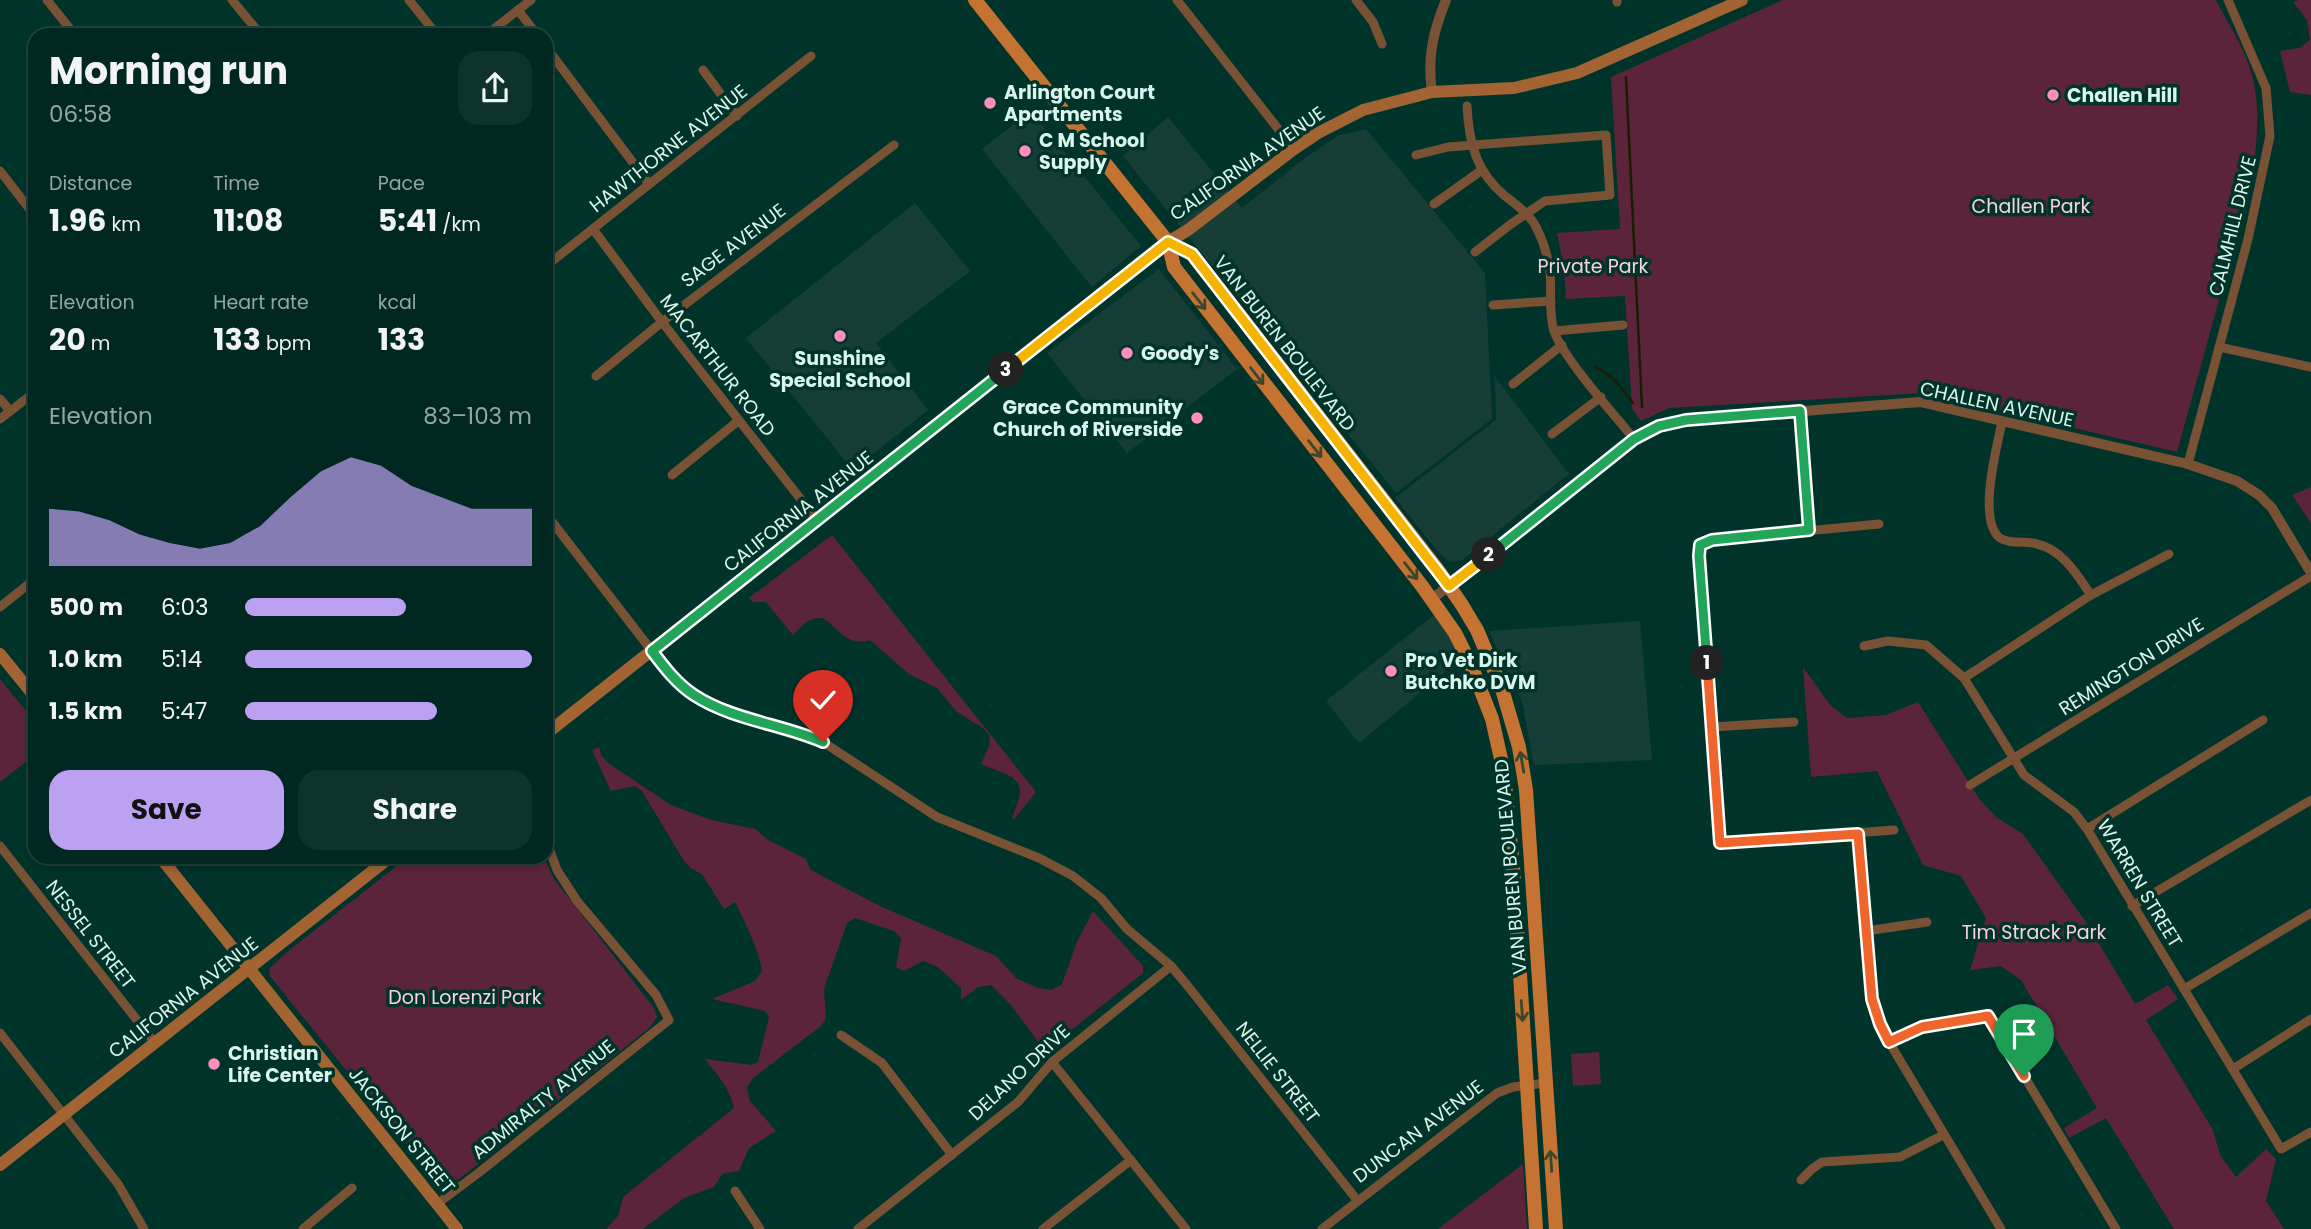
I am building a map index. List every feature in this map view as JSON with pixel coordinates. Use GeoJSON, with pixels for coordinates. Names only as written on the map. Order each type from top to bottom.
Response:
{"type":"FeatureCollection","features":[{"type":"Feature","properties":{"kind":"main road","name":"VAN BUREN BOULEVARD"},"geometry":{"type":"LineString","coordinates":[[975,0],[1168,242],[1192,254],[1449,586],[1477,629],[1506,698],[1523,769],[1556,1229]]}},
{"type":"Feature","properties":{"kind":"main road","name":"CALIFORNIA AVENUE"},"geometry":{"type":"LineString","coordinates":[[553,729],[1168,242],[1318,133],[1363,110],[1432,92],[1514,88],[1577,73],[1742,0]]}},
{"type":"Feature","properties":{"kind":"main road","name":"VAN BUREN BOULEVARD"},"geometry":{"type":"LineString","coordinates":[[1168,242],[1174,268],[1432,599],[1461,645],[1484,694],[1506,784],[1536,1229]]}},
{"type":"Feature","properties":{"kind":"main road"},"geometry":{"type":"LineString","coordinates":[[1461,645],[1475,656],[1491,693],[1497,699],[1506,698]]}},
{"type":"Feature","properties":{"kind":"main road"},"geometry":{"type":"LineString","coordinates":[[0,654],[28,688]]}},
{"type":"Feature","properties":{"kind":"main road"},"geometry":{"type":"LineString","coordinates":[[1506,784],[1515,801],[1522,850],[1531,853]]}},
{"type":"Feature","properties":{"kind":"main road","name":"JACKSON STREET"},"geometry":{"type":"LineString","coordinates":[[166,864],[457,1229]]}},
{"type":"Feature","properties":{"kind":"main road","name":"CALIFORNIA AVENUE"},"geometry":{"type":"LineString","coordinates":[[0,1166],[381,864]]}},
{"type":"Feature","properties":{"kind":"street"},"geometry":{"type":"LineString","coordinates":[[47,0],[69,28]]}},
{"type":"Feature","properties":{"kind":"street"},"geometry":{"type":"LineString","coordinates":[[232,0],[255,28]]}},
{"type":"Feature","properties":{"kind":"street"},"geometry":{"type":"LineString","coordinates":[[409,0],[431,28]]}},
{"type":"Feature","properties":{"kind":"street"},"geometry":{"type":"LineString","coordinates":[[495,28],[531,0]]}},
{"type":"Feature","properties":{"kind":"street"},"geometry":{"type":"LineString","coordinates":[[1177,0],[1294,149]]}},
{"type":"Feature","properties":{"kind":"street"},"geometry":{"type":"LineString","coordinates":[[1356,0],[1373,22],[1382,44]]}},
{"type":"Feature","properties":{"kind":"street"},"geometry":{"type":"LineString","coordinates":[[1432,92],[1429,57],[1433,34],[1446,0]]}},
{"type":"Feature","properties":{"kind":"street","name":"CALMHILL DRIVE"},"geometry":{"type":"LineString","coordinates":[[2188,464],[2248,239],[2270,136],[2266,88],[2228,0]]}},
{"type":"Feature","properties":{"kind":"street"},"geometry":{"type":"LineString","coordinates":[[518,10],[532,28]]}},
{"type":"Feature","properties":{"kind":"street"},"geometry":{"type":"LineString","coordinates":[[553,56],[649,184]]}},
{"type":"Feature","properties":{"kind":"street","name":"HAWTHORNE AVENUE"},"geometry":{"type":"LineString","coordinates":[[553,260],[811,57]]}},
{"type":"Feature","properties":{"kind":"street"},"geometry":{"type":"LineString","coordinates":[[703,71],[737,116]]}},
{"type":"Feature","properties":{"kind":"street"},"geometry":{"type":"LineString","coordinates":[[1467,106],[1471,146],[1482,170],[1490,183],[1537,227],[1545,247],[1550,270],[1551,316],[1562,345],[1634,439]]}},
{"type":"Feature","properties":{"kind":"street"},"geometry":{"type":"LineString","coordinates":[[1416,155],[1430,150],[1606,135],[1610,195],[1545,201],[1475,252]]}},
{"type":"Feature","properties":{"kind":"street","name":"SAGE AVENUE"},"geometry":{"type":"LineString","coordinates":[[596,376],[662,322],[894,145]]}},
{"type":"Feature","properties":{"kind":"street"},"geometry":{"type":"LineString","coordinates":[[1434,204],[1482,170]]}},
{"type":"Feature","properties":{"kind":"street"},"geometry":{"type":"LineString","coordinates":[[0,171],[28,207]]}},
{"type":"Feature","properties":{"kind":"street","name":"MACARTHUR ROAD"},"geometry":{"type":"LineString","coordinates":[[593,229],[738,421],[817,520]]}},
{"type":"Feature","properties":{"kind":"street"},"geometry":{"type":"LineString","coordinates":[[1493,305],[1551,301]]}},
{"type":"Feature","properties":{"kind":"street"},"geometry":{"type":"LineString","coordinates":[[1555,331],[1623,325]]}},
{"type":"Feature","properties":{"kind":"street"},"geometry":{"type":"LineString","coordinates":[[1513,384],[1562,345]]}},
{"type":"Feature","properties":{"kind":"street"},"geometry":{"type":"LineString","coordinates":[[2219,347],[2311,367]]}},
{"type":"Feature","properties":{"kind":"street"},"geometry":{"type":"LineString","coordinates":[[0,419],[28,397]]}},
{"type":"Feature","properties":{"kind":"street"},"geometry":{"type":"LineString","coordinates":[[1552,434],[1601,397]]}},
{"type":"Feature","properties":{"kind":"street"},"geometry":{"type":"LineString","coordinates":[[0,399],[10,411]]}},
{"type":"Feature","properties":{"kind":"street","name":"CHALLEN AVENUE"},"geometry":{"type":"LineString","coordinates":[[1432,599],[1634,439],[1659,426],[1686,420],[1920,402],[2188,464],[2237,481],[2259,495],[2272,508],[2311,574]]}},
{"type":"Feature","properties":{"kind":"street"},"geometry":{"type":"LineString","coordinates":[[1800,411],[1809,530]]}},
{"type":"Feature","properties":{"kind":"street"},"geometry":{"type":"LineString","coordinates":[[672,475],[738,421]]}},
{"type":"Feature","properties":{"kind":"street"},"geometry":{"type":"LineString","coordinates":[[2002,422],[1990,488],[1992,526],[1997,536],[2006,541],[2038,544],[2057,553],[2072,567],[2091,595]]}},
{"type":"Feature","properties":{"kind":"street","name":"NELLIE STREET"},"geometry":{"type":"LineString","coordinates":[[553,523],[669,673],[694,695],[721,709],[823,742],[937,817],[1039,858],[1073,876],[1101,898],[1127,929],[1171,966],[1357,1200]]}},
{"type":"Feature","properties":{"kind":"street"},"geometry":{"type":"LineString","coordinates":[[1879,524],[1712,540],[1700,545],[1699,556],[1720,843],[1894,830]]}},
{"type":"Feature","properties":{"kind":"street"},"geometry":{"type":"LineString","coordinates":[[1964,678],[2091,595],[2169,554]]}},
{"type":"Feature","properties":{"kind":"street","name":"REMINGTON DRIVE"},"geometry":{"type":"LineString","coordinates":[[1970,785],[2311,574]]}},
{"type":"Feature","properties":{"kind":"street"},"geometry":{"type":"LineString","coordinates":[[0,607],[28,585]]}},
{"type":"Feature","properties":{"kind":"street","name":"WARREN STREET"},"geometry":{"type":"LineString","coordinates":[[1864,646],[1888,641],[1926,645],[1964,678],[2024,775],[2074,812],[2087,829],[2281,1149],[2311,1132]]}},
{"type":"Feature","properties":{"kind":"street"},"geometry":{"type":"LineString","coordinates":[[2087,829],[2263,720]]}},
{"type":"Feature","properties":{"kind":"street"},"geometry":{"type":"LineString","coordinates":[[1712,727],[1794,722]]}},
{"type":"Feature","properties":{"kind":"street"},"geometry":{"type":"LineString","coordinates":[[2132,906],[2311,800]]}},
{"type":"Feature","properties":{"kind":"street"},"geometry":{"type":"LineString","coordinates":[[1858,834],[1872,999],[1880,1024],[1943,1135],[2001,1229]]}},
{"type":"Feature","properties":{"kind":"street","name":"NESSEL STREET"},"geometry":{"type":"LineString","coordinates":[[0,846],[155,1043]]}},
{"type":"Feature","properties":{"kind":"street","name":"ADMIRALTY AVENUE"},"geometry":{"type":"LineString","coordinates":[[437,1204],[669,1020],[656,995],[577,901],[553,859]]}},
{"type":"Feature","properties":{"kind":"street"},"geometry":{"type":"LineString","coordinates":[[2184,989],[2311,913]]}},
{"type":"Feature","properties":{"kind":"street"},"geometry":{"type":"LineString","coordinates":[[1866,931],[1927,922]]}},
{"type":"Feature","properties":{"kind":"street","name":"DELANO DRIVE"},"geometry":{"type":"LineString","coordinates":[[858,1229],[1018,1102],[1052,1062],[1171,966]]}},
{"type":"Feature","properties":{"kind":"street"},"geometry":{"type":"LineString","coordinates":[[1889,1042],[1922,1027],[1988,1016],[2116,1229]]}},
{"type":"Feature","properties":{"kind":"street"},"geometry":{"type":"LineString","coordinates":[[2233,1069],[2311,1019]]}},
{"type":"Feature","properties":{"kind":"street"},"geometry":{"type":"LineString","coordinates":[[0,1033],[118,1184],[144,1229]]}},
{"type":"Feature","properties":{"kind":"street"},"geometry":{"type":"LineString","coordinates":[[841,1035],[882,1063],[952,1155]]}},
{"type":"Feature","properties":{"kind":"street"},"geometry":{"type":"LineString","coordinates":[[1052,1062],[1186,1229]]}},
{"type":"Feature","properties":{"kind":"street","name":"DUNCAN AVENUE"},"geometry":{"type":"LineString","coordinates":[[1322,1229],[1497,1093],[1508,1088],[1546,1083]]}},
{"type":"Feature","properties":{"kind":"street"},"geometry":{"type":"LineString","coordinates":[[1801,1180],[1811,1168],[1822,1162],[1900,1157],[1943,1135]]}},
{"type":"Feature","properties":{"kind":"street"},"geometry":{"type":"LineString","coordinates":[[1043,1229],[1131,1160]]}},
{"type":"Feature","properties":{"kind":"street"},"geometry":{"type":"LineString","coordinates":[[303,1229],[352,1188]]}},
{"type":"Feature","properties":{"kind":"street"},"geometry":{"type":"LineString","coordinates":[[735,1191],[760,1229]]}},
{"type":"Feature","properties":{"kind":"shaded area"},"geometry":{"type":"Polygon","coordinates":[[[1031,111],[1141,246],[1092,287],[982,149],[1031,111]]]}},
{"type":"Feature","properties":{"kind":"shaded area"},"geometry":{"type":"Polygon","coordinates":[[[1168,117],[1242,208],[1337,136],[1366,129],[1485,273],[1492,419],[1396,493],[1123,156],[1168,117]]]}},
{"type":"Feature","properties":{"kind":"shaded area"},"geometry":{"type":"Polygon","coordinates":[[[915,203],[970,271],[876,343],[928,410],[853,470],[746,338],[915,203]]]}},
{"type":"Feature","properties":{"kind":"shaded area"},"geometry":{"type":"Polygon","coordinates":[[[1159,269],[1237,369],[1127,453],[1047,353],[1159,269]]]}},
{"type":"Feature","properties":{"kind":"shaded area"},"geometry":{"type":"Polygon","coordinates":[[[1495,377],[1569,474],[1462,560],[1450,562],[1441,555],[1395,498],[1496,420],[1495,377]]]}},
{"type":"Feature","properties":{"kind":"shaded area"},"geometry":{"type":"Polygon","coordinates":[[[1435,614],[1460,660],[1359,743],[1326,701],[1435,614]]]}},
{"type":"Feature","properties":{"kind":"shaded area"},"geometry":{"type":"Polygon","coordinates":[[[1640,621],[1652,760],[1534,765],[1522,701],[1489,631],[1640,621]]]}},
{"type":"Feature","properties":{"kind":"green space","name":"Challen Park"},"geometry":{"type":"Polygon","coordinates":[[[1783,0],[2216,0],[2239,42],[2254,83],[2256,143],[2250,188],[2177,452],[1923,393],[1669,408],[1641,421],[1632,409],[1625,296],[1566,299],[1564,268],[1557,233],[1620,229],[1611,77],[1783,0]]]}},
{"type":"Feature","properties":{"kind":"green space"},"geometry":{"type":"Polygon","coordinates":[[[2311,0],[2311,95],[2290,92],[2280,51],[2299,48],[2310,40],[2307,20],[2293,2],[2311,0]]]}},
{"type":"Feature","properties":{"kind":"green space"},"geometry":{"type":"Polygon","coordinates":[[[2311,487],[2311,523],[2292,495],[2311,487]]]}},
{"type":"Feature","properties":{"kind":"green space"},"geometry":{"type":"Polygon","coordinates":[[[832,535],[1036,792],[1014,819],[1012,817],[1020,794],[1019,786],[1010,776],[981,764],[990,744],[989,735],[983,728],[957,712],[937,688],[909,674],[870,640],[863,642],[850,639],[823,618],[809,620],[793,635],[766,602],[753,602],[749,598],[832,535]]]}},
{"type":"Feature","properties":{"kind":"green space","name":"Tim Strack Park"},"geometry":{"type":"Polygon","coordinates":[[[1803,667],[1830,705],[1847,718],[1886,715],[1918,702],[1980,800],[1996,817],[2023,834],[2088,925],[2135,1004],[2168,985],[2178,999],[2146,1020],[2213,1130],[2220,1155],[2236,1177],[2266,1149],[2276,1159],[2266,1201],[2284,1229],[2174,1229],[2106,1118],[2069,1138],[2064,1128],[2097,1108],[2021,980],[2001,966],[1970,970],[1986,918],[1961,876],[1923,865],[1877,771],[1811,777],[1803,667]]]}},
{"type":"Feature","properties":{"kind":"green space"},"geometry":{"type":"Polygon","coordinates":[[[0,679],[28,713],[28,760],[0,782],[0,679]]]}},
{"type":"Feature","properties":{"kind":"green space"},"geometry":{"type":"Polygon","coordinates":[[[599,747],[601,755],[608,763],[671,805],[711,820],[755,829],[768,840],[806,859],[810,869],[824,877],[882,907],[996,956],[1016,978],[1038,988],[1052,990],[1062,984],[1077,942],[1093,911],[1143,966],[1143,973],[1045,1051],[1011,1005],[991,985],[978,987],[961,1000],[961,988],[938,967],[923,961],[904,971],[896,967],[901,938],[894,931],[855,918],[847,923],[824,989],[826,1019],[821,1026],[753,1078],[747,1088],[750,1101],[776,1131],[749,1148],[739,1171],[722,1174],[714,1187],[684,1198],[643,1229],[606,1229],[618,1216],[623,1197],[734,1108],[726,1088],[705,1059],[752,1065],[758,1062],[769,1017],[765,1011],[712,999],[755,981],[762,971],[747,927],[735,902],[724,909],[702,874],[684,861],[642,791],[635,786],[611,791],[592,750],[599,747]]]}},
{"type":"Feature","properties":{"kind":"green space","name":"Don Lorenzi Park"},"geometry":{"type":"Polygon","coordinates":[[[399,864],[547,864],[554,879],[654,1008],[657,1017],[649,1028],[459,1179],[444,1183],[431,1175],[269,975],[270,968],[399,864]]]}},
{"type":"Feature","properties":{"kind":"green space"},"geometry":{"type":"Polygon","coordinates":[[[1599,1052],[1601,1084],[1573,1086],[1571,1054],[1599,1052]]]}},
{"type":"Feature","properties":{"kind":"green space"},"geometry":{"type":"Polygon","coordinates":[[[1523,1164],[1527,1229],[1438,1229],[1523,1164]]]}},
{"type":"Feature","properties":{"kind":"waterway"},"geometry":{"type":"LineString","coordinates":[[1626,77],[1642,407]]}},
{"type":"Feature","properties":{"kind":"waterway"},"geometry":{"type":"LineString","coordinates":[[1595,366],[1615,380],[1633,403]]}},
{"type":"Feature","properties":{"kind":"place","name":"Challen Hill"},"geometry":{"type":"Point","coordinates":[2053,95]}},
{"type":"Feature","properties":{"kind":"place","name":"Arlington Court Apartments"},"geometry":{"type":"Point","coordinates":[990,103]}},
{"type":"Feature","properties":{"kind":"place","name":"C M School Supply"},"geometry":{"type":"Point","coordinates":[1025,151]}},
{"type":"Feature","properties":{"kind":"place","name":"Sunshine Special School"},"geometry":{"type":"Point","coordinates":[840,336]}},
{"type":"Feature","properties":{"kind":"place","name":"Goody's"},"geometry":{"type":"Point","coordinates":[1127,353]}},
{"type":"Feature","properties":{"kind":"place","name":"Grace Community Church of Riverside"},"geometry":{"type":"Point","coordinates":[1197,418]}},
{"type":"Feature","properties":{"kind":"place","name":"Pro Vet Dirk Butchko DVM"},"geometry":{"type":"Point","coordinates":[1391,671]}},
{"type":"Feature","properties":{"kind":"place","name":"Christian Life Center"},"geometry":{"type":"Point","coordinates":[214,1064]}},
{"type":"Feature","properties":{"kind":"route"},"geometry":{"type":"LineString","coordinates":[[823,742],[721,709],[694,695],[669,673],[652,651],[1168,242],[1192,254],[1449,586],[1634,439],[1659,426],[1686,420],[1800,411],[1809,530],[1712,540],[1700,545],[1720,843],[1858,834],[1872,999],[1889,1042],[1922,1027],[1988,1016],[2024,1076]]}},
{"type":"Feature","properties":{"kind":"park label","name":"Private Park"},"geometry":{"type":"Point","coordinates":[1593,266]}}]}
